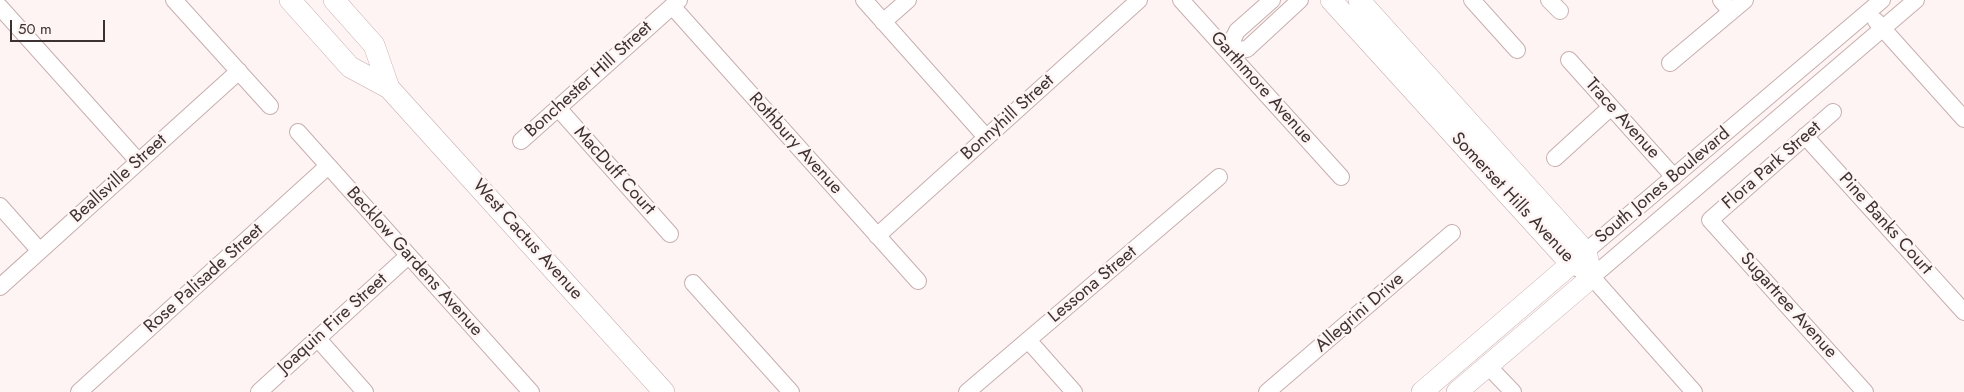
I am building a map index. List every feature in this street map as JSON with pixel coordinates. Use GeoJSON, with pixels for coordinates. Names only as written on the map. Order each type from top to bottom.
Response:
{"type":"FeatureCollection","features":[{"type":"Feature","properties":{"kind":"main road","name":"West Cactus Avenue"},"geometry":{"type":"LineString","coordinates":[[290,0],[350,67],[390,88],[664,392]]}},
{"type":"Feature","properties":{"kind":"main road","name":"West Cactus Avenue"},"geometry":{"type":"LineString","coordinates":[[334,0],[374,45],[390,88]]}},
{"type":"Feature","properties":{"kind":"main road","name":"Somerset Hills Avenue"},"geometry":{"type":"LineString","coordinates":[[1331,0],[1579,258]]}},
{"type":"Feature","properties":{"kind":"main road","name":"Somerset Hills Avenue"},"geometry":{"type":"LineString","coordinates":[[1359,0],[1579,258],[1592,277]]}},
{"type":"Feature","properties":{"kind":"main road","name":"South Jones Boulevard"},"geometry":{"type":"LineString","coordinates":[[1422,392],[1579,258]]}},
{"type":"Feature","properties":{"kind":"main road","name":"South Jones Boulevard"},"geometry":{"type":"LineString","coordinates":[[1457,392],[1592,277]]}},
{"type":"Feature","properties":{"kind":"street"},"geometry":{"type":"LineString","coordinates":[[174,0],[270,106]]}},
{"type":"Feature","properties":{"kind":"street"},"geometry":{"type":"LineString","coordinates":[[864,0],[986,137]]}},
{"type":"Feature","properties":{"kind":"street"},"geometry":{"type":"LineString","coordinates":[[883,22],[908,0]]}},
{"type":"Feature","properties":{"kind":"street","name":"Bonnyhill Street"},"geometry":{"type":"LineString","coordinates":[[878,236],[1139,0]]}},
{"type":"Feature","properties":{"kind":"street","name":"Garthmore Avenue"},"geometry":{"type":"LineString","coordinates":[[1182,0],[1341,177]]}},
{"type":"Feature","properties":{"kind":"street"},"geometry":{"type":"LineString","coordinates":[[1227,51],[1237,31],[1272,0]]}},
{"type":"Feature","properties":{"kind":"street"},"geometry":{"type":"LineString","coordinates":[[1227,51],[1247,49],[1300,0]]}},
{"type":"Feature","properties":{"kind":"street"},"geometry":{"type":"LineString","coordinates":[[1472,0],[1517,50]]}},
{"type":"Feature","properties":{"kind":"street"},"geometry":{"type":"LineString","coordinates":[[1670,63],[1726,6],[1745,0]]}},
{"type":"Feature","properties":{"kind":"street","name":"South Jones Boulevard"},"geometry":{"type":"LineString","coordinates":[[1579,258],[1882,0]]}},
{"type":"Feature","properties":{"kind":"street","name":"South Jones Boulevard"},"geometry":{"type":"LineString","coordinates":[[1592,277],[1916,0]]}},
{"type":"Feature","properties":{"kind":"street","name":"Bonchester Hill Street"},"geometry":{"type":"LineString","coordinates":[[521,141],[675,3]]}},
{"type":"Feature","properties":{"kind":"street","name":"Rothbury Avenue"},"geometry":{"type":"LineString","coordinates":[[675,3],[918,281]]}},
{"type":"Feature","properties":{"kind":"street"},"geometry":{"type":"LineString","coordinates":[[0,7],[138,161]]}},
{"type":"Feature","properties":{"kind":"street"},"geometry":{"type":"LineString","coordinates":[[1868,12],[1964,119]]}},
{"type":"Feature","properties":{"kind":"street","name":"Trace Avenue"},"geometry":{"type":"LineString","coordinates":[[1569,60],[1674,177]]}},
{"type":"Feature","properties":{"kind":"street","name":"Beallsville Street"},"geometry":{"type":"LineString","coordinates":[[0,287],[239,71]]}},
{"type":"Feature","properties":{"kind":"street"},"geometry":{"type":"LineString","coordinates":[[1555,158],[1611,107]]}},
{"type":"Feature","properties":{"kind":"street","name":"MacDuff Court"},"geometry":{"type":"LineString","coordinates":[[558,108],[670,234]]}},
{"type":"Feature","properties":{"kind":"street","name":"Flora Park Street"},"geometry":{"type":"LineString","coordinates":[[1710,220],[1833,112]]}},
{"type":"Feature","properties":{"kind":"street","name":"Becklow Gardens Avenue"},"geometry":{"type":"LineString","coordinates":[[298,132],[531,392]]}},
{"type":"Feature","properties":{"kind":"street","name":"Pine Banks Court"},"geometry":{"type":"LineString","coordinates":[[1806,136],[1964,312]]}},
{"type":"Feature","properties":{"kind":"street","name":"Rose Palisade Street"},"geometry":{"type":"LineString","coordinates":[[79,392],[328,166]]}},
{"type":"Feature","properties":{"kind":"street","name":"Lessona Street"},"geometry":{"type":"LineString","coordinates":[[967,392],[1219,177]]}},
{"type":"Feature","properties":{"kind":"street"},"geometry":{"type":"LineString","coordinates":[[0,206],[39,250]]}},
{"type":"Feature","properties":{"kind":"street","name":"Sugartree Avenue"},"geometry":{"type":"LineString","coordinates":[[1710,220],[1865,392]]}},
{"type":"Feature","properties":{"kind":"street","name":"Allegrini Drive"},"geometry":{"type":"LineString","coordinates":[[1267,392],[1452,233]]}},
{"type":"Feature","properties":{"kind":"street","name":"Joaquin Fire Street"},"geometry":{"type":"LineString","coordinates":[[258,392],[408,256]]}},
{"type":"Feature","properties":{"kind":"street"},"geometry":{"type":"LineString","coordinates":[[1592,277],[1694,392]]}},
{"type":"Feature","properties":{"kind":"street"},"geometry":{"type":"LineString","coordinates":[[693,283],[791,392]]}},
{"type":"Feature","properties":{"kind":"street"},"geometry":{"type":"LineString","coordinates":[[318,338],[365,392]]}},
{"type":"Feature","properties":{"kind":"street"},"geometry":{"type":"LineString","coordinates":[[1028,340],[1074,392]]}},
{"type":"Feature","properties":{"kind":"street"},"geometry":{"type":"LineString","coordinates":[[1488,366],[1513,392]]}}]}
